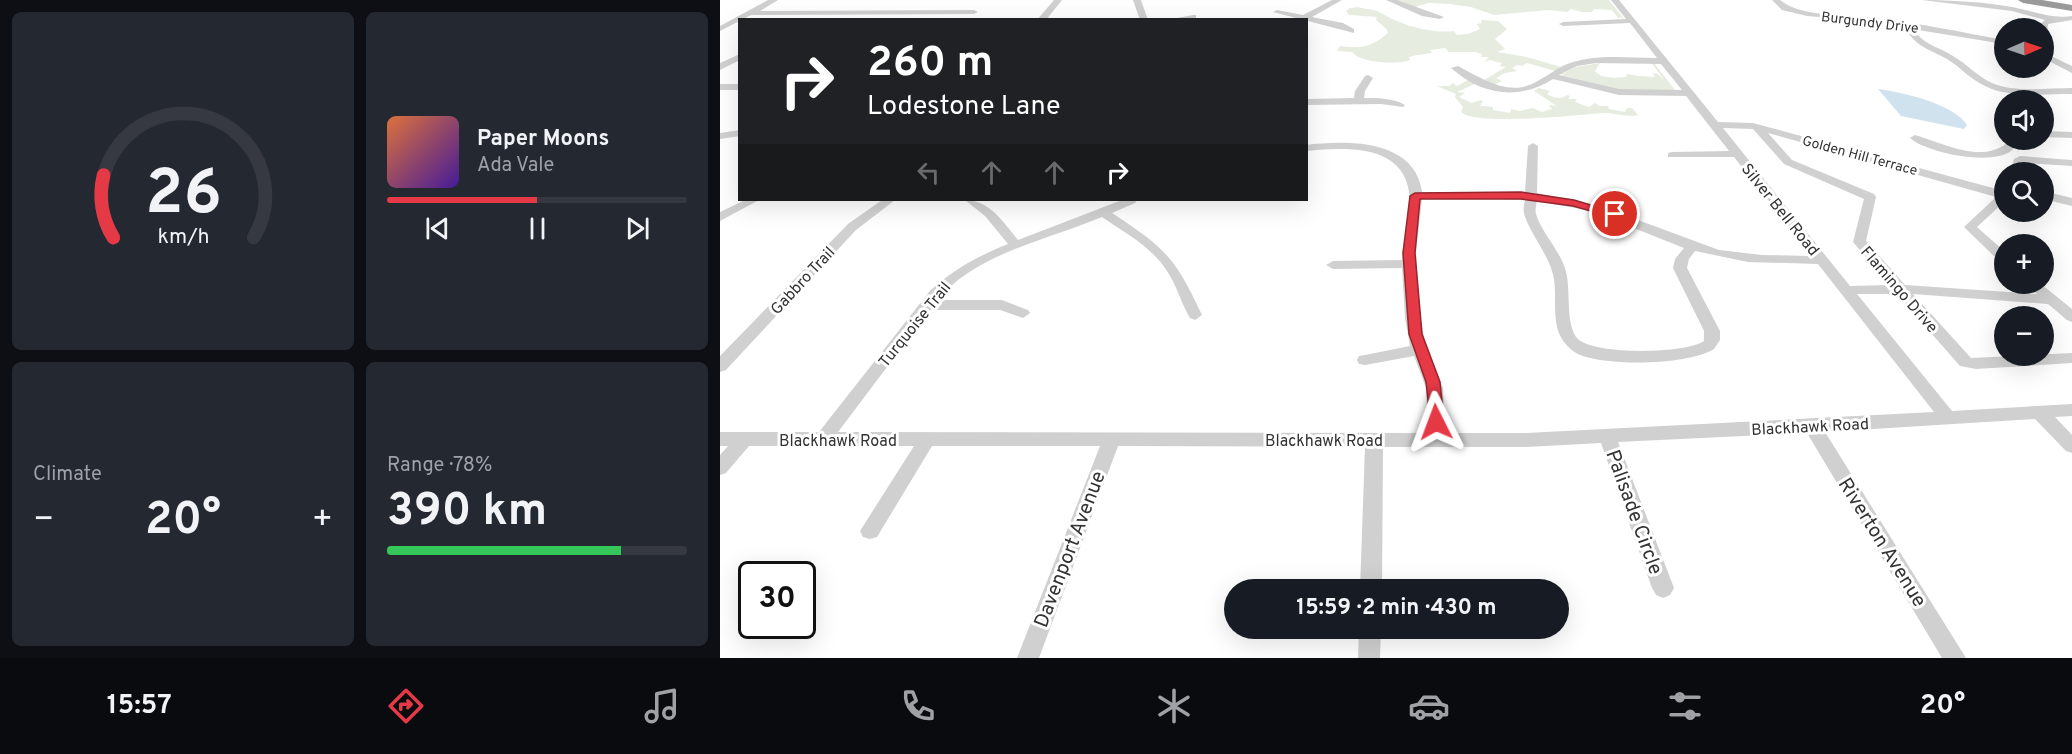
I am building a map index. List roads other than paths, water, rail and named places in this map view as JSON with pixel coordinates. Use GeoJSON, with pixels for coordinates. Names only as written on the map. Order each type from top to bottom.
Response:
{"type":"FeatureCollection","features":[{"type":"Feature","properties":{"kind":"highway"},"geometry":{"type":"LineString","coordinates":[[2023,0],[2072,7]]}},
{"type":"Feature","properties":{"kind":"highway"},"geometry":{"type":"LineString","coordinates":[[2039,0],[2072,7]]}},
{"type":"Feature","properties":{"kind":"street"},"geometry":{"type":"LineString","coordinates":[[740,18],[774,0]]}},
{"type":"Feature","properties":{"kind":"street"},"geometry":{"type":"LineString","coordinates":[[1043,18],[1058,0]]}},
{"type":"Feature","properties":{"kind":"street"},"geometry":{"type":"LineString","coordinates":[[1137,0],[1143,18]]}},
{"type":"Feature","properties":{"kind":"street"},"geometry":{"type":"LineString","coordinates":[[1304,18],[1338,0]]}},
{"type":"Feature","properties":{"kind":"street"},"geometry":{"type":"LineString","coordinates":[[1390,0],[1425,14],[1440,17]]}},
{"type":"Feature","properties":{"kind":"street","name":"Silver Bell Road"},"geometry":{"type":"LineString","coordinates":[[1615,0],[1948,418]]}},
{"type":"Feature","properties":{"kind":"street","name":"Burgundy Drive"},"geometry":{"type":"LineString","coordinates":[[1776,0],[1782,6],[1801,13],[1876,20],[1994,40]]}},
{"type":"Feature","properties":{"kind":"street"},"geometry":{"type":"LineString","coordinates":[[1926,0],[2012,9],[2048,18]]}},
{"type":"Feature","properties":{"kind":"street"},"geometry":{"type":"LineString","coordinates":[[822,18],[846,3]]}},
{"type":"Feature","properties":{"kind":"street"},"geometry":{"type":"LineString","coordinates":[[894,18],[903,11]]}},
{"type":"Feature","properties":{"kind":"street"},"geometry":{"type":"LineString","coordinates":[[749,13],[974,12],[969,18]]}},
{"type":"Feature","properties":{"kind":"street"},"geometry":{"type":"LineString","coordinates":[[1277,12],[1298,18]]}},
{"type":"Feature","properties":{"kind":"street"},"geometry":{"type":"LineString","coordinates":[[1043,18],[1059,16]]}},
{"type":"Feature","properties":{"kind":"street"},"geometry":{"type":"LineString","coordinates":[[1185,18],[1193,17]]}},
{"type":"Feature","properties":{"kind":"street"},"geometry":{"type":"LineString","coordinates":[[2054,19],[2072,18]]}},
{"type":"Feature","properties":{"kind":"street"},"geometry":{"type":"LineString","coordinates":[[720,29],[738,19]]}},
{"type":"Feature","properties":{"kind":"street"},"geometry":{"type":"LineString","coordinates":[[1308,20],[1340,25],[1351,31]]}},
{"type":"Feature","properties":{"kind":"street"},"geometry":{"type":"LineString","coordinates":[[1563,24],[1631,21]]}},
{"type":"Feature","properties":{"kind":"street"},"geometry":{"type":"LineString","coordinates":[[1915,27],[1912,34],[1919,42],[1955,61],[1986,84],[2019,91],[2072,91]]}},
{"type":"Feature","properties":{"kind":"street"},"geometry":{"type":"LineString","coordinates":[[720,67],[738,57]]}},
{"type":"Feature","properties":{"kind":"street"},"geometry":{"type":"LineString","coordinates":[[1455,68],[1495,89],[1509,92],[1528,90],[1571,66],[1586,62],[1662,61]]}},
{"type":"Feature","properties":{"kind":"street"},"geometry":{"type":"LineString","coordinates":[[2054,61],[2072,70]]}},
{"type":"Feature","properties":{"kind":"street"},"geometry":{"type":"LineString","coordinates":[[1553,76],[1619,93],[1689,93]]}},
{"type":"Feature","properties":{"kind":"street"},"geometry":{"type":"LineString","coordinates":[[1359,101],[1360,91],[1368,78]]}},
{"type":"Feature","properties":{"kind":"street"},"geometry":{"type":"LineString","coordinates":[[720,87],[738,87]]}},
{"type":"Feature","properties":{"kind":"street"},"geometry":{"type":"LineString","coordinates":[[1308,102],[1385,101],[1400,105]]}},
{"type":"Feature","properties":{"kind":"street","name":"Golden Hill Terrace"},"geometry":{"type":"LineString","coordinates":[[1714,125],[1757,127],[1994,192]]}},
{"type":"Feature","properties":{"kind":"street","name":"Flamingo Drive"},"geometry":{"type":"LineString","coordinates":[[1757,127],[1788,162],[1870,197],[1858,240],[1969,363],[2072,358]]}},
{"type":"Feature","properties":{"kind":"street"},"geometry":{"type":"LineString","coordinates":[[720,136],[738,133]]}},
{"type":"Feature","properties":{"kind":"street"},"geometry":{"type":"LineString","coordinates":[[2054,134],[2072,135]]}},
{"type":"Feature","properties":{"kind":"street"},"geometry":{"type":"LineString","coordinates":[[1914,138],[1944,149],[1979,154],[2006,150]]}},
{"type":"Feature","properties":{"kind":"street"},"geometry":{"type":"LineString","coordinates":[[1308,148],[1345,146],[1383,153],[1408,169],[1414,179],[1410,264],[1416,334],[1434,389],[1437,440]]}},
{"type":"Feature","properties":{"kind":"street"},"geometry":{"type":"LineString","coordinates":[[1533,146],[1530,214],[1553,255],[1560,273],[1566,334],[1578,348],[1592,354],[1612,356],[1688,353],[1701,350],[1710,344],[1713,331],[1680,268],[1682,259],[1692,246]]}},
{"type":"Feature","properties":{"kind":"street"},"geometry":{"type":"LineString","coordinates":[[1672,155],[1737,154]]}},
{"type":"Feature","properties":{"kind":"street"},"geometry":{"type":"LineString","coordinates":[[2019,162],[2020,159],[2072,163]]}},
{"type":"Feature","properties":{"kind":"street"},"geometry":{"type":"LineString","coordinates":[[1415,196],[1529,196],[1564,201],[1607,212],[1692,246],[1725,255],[1758,260],[1822,260]]}},
{"type":"Feature","properties":{"kind":"street"},"geometry":{"type":"LineString","coordinates":[[2054,198],[2072,202]]}},
{"type":"Feature","properties":{"kind":"street"},"geometry":{"type":"LineString","coordinates":[[720,217],[751,201]]}},
{"type":"Feature","properties":{"kind":"street","name":"Gabbro Trail"},"geometry":{"type":"LineString","coordinates":[[720,366],[845,234],[888,201]]}},
{"type":"Feature","properties":{"kind":"street"},"geometry":{"type":"LineString","coordinates":[[972,201],[989,213],[1016,245]]}},
{"type":"Feature","properties":{"kind":"street","name":"Turquoise Trail"},"geometry":{"type":"LineString","coordinates":[[823,440],[926,305],[947,282],[962,270],[988,256],[1129,201]]}},
{"type":"Feature","properties":{"kind":"street"},"geometry":{"type":"LineString","coordinates":[[1994,204],[1970,227],[1994,249]]}},
{"type":"Feature","properties":{"kind":"street"},"geometry":{"type":"LineString","coordinates":[[1103,212],[1153,247],[1165,259],[1176,275],[1195,315]]}},
{"type":"Feature","properties":{"kind":"street"},"geometry":{"type":"LineString","coordinates":[[1333,265],[1410,264]]}},
{"type":"Feature","properties":{"kind":"street"},"geometry":{"type":"LineString","coordinates":[[1845,290],[1900,289],[2051,300]]}},
{"type":"Feature","properties":{"kind":"street"},"geometry":{"type":"LineString","coordinates":[[2044,294],[2072,317]]}},
{"type":"Feature","properties":{"kind":"street"},"geometry":{"type":"LineString","coordinates":[[926,305],[1002,305],[1023,313]]}},
{"type":"Feature","properties":{"kind":"street"},"geometry":{"type":"LineString","coordinates":[[1365,360],[1420,350]]}},
{"type":"Feature","properties":{"kind":"street","name":"Blackhawk Road"},"geometry":{"type":"LineString","coordinates":[[720,439],[1437,440],[1607,436],[2072,410]]}},
{"type":"Feature","properties":{"kind":"street"},"geometry":{"type":"LineString","coordinates":[[2039,412],[2072,446]]}},
{"type":"Feature","properties":{"kind":"street","name":"Riverton Avenue"},"geometry":{"type":"LineString","coordinates":[[1812,426],[1955,658]]}},
{"type":"Feature","properties":{"kind":"street","name":"Palisade Circle"},"geometry":{"type":"LineString","coordinates":[[1607,436],[1663,588]]}},
{"type":"Feature","properties":{"kind":"street"},"geometry":{"type":"LineString","coordinates":[[720,468],[744,439]]}},
{"type":"Feature","properties":{"kind":"street"},"geometry":{"type":"LineString","coordinates":[[870,531],[927,440]]}},
{"type":"Feature","properties":{"kind":"street"},"geometry":{"type":"LineString","coordinates":[[1371,579],[1374,440]]}},
{"type":"Feature","properties":{"kind":"street","name":"Davenport Avenue"},"geometry":{"type":"LineString","coordinates":[[1028,658],[1111,441]]}},
{"type":"Feature","properties":{"kind":"street"},"geometry":{"type":"LineString","coordinates":[[1369,658],[1370,639]]}},
{"type":"Feature","properties":{"kind":"water"},"geometry":{"type":"Polygon","coordinates":[[[1878,89],[1927,100],[1951,111],[1967,125],[1964,129],[1901,116],[1878,89]]]}}]}
